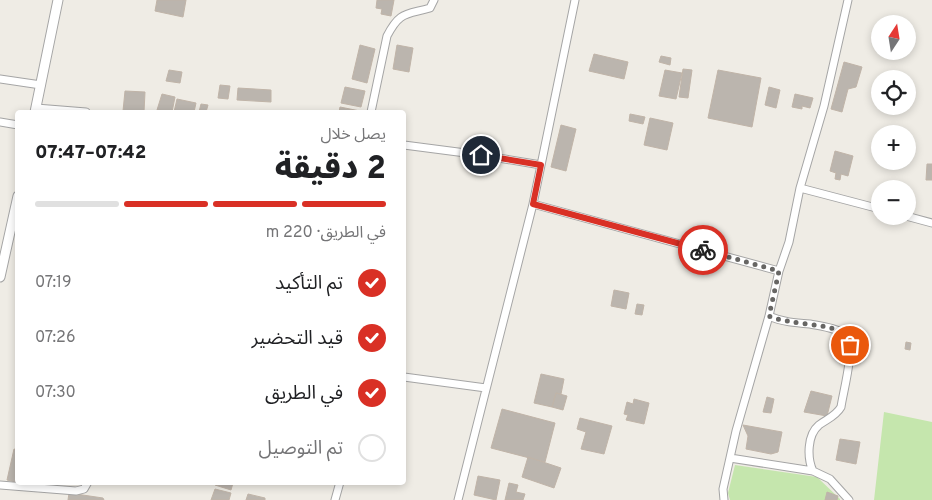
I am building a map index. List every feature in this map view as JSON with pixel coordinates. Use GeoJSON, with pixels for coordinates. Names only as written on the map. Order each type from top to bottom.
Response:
{"type":"FeatureCollection","features":[{"type":"Feature","properties":{"kind":"street"},"geometry":{"type":"LineString","coordinates":[[36,110],[58,0]]}},
{"type":"Feature","properties":{"kind":"street"},"geometry":{"type":"LineString","coordinates":[[370,110],[390,30],[404,14],[430,8],[434,0]]}},
{"type":"Feature","properties":{"kind":"street"},"geometry":{"type":"LineString","coordinates":[[458,500],[533,204],[575,0]]}},
{"type":"Feature","properties":{"kind":"street"},"geometry":{"type":"LineString","coordinates":[[724,500],[723,490],[730,458],[751,374],[769,316],[779,271],[789,242],[800,188],[824,106],[848,0]]}},
{"type":"Feature","properties":{"kind":"street"},"geometry":{"type":"LineString","coordinates":[[0,79],[41,85]]}},
{"type":"Feature","properties":{"kind":"street"},"geometry":{"type":"LineString","coordinates":[[0,122],[15,124]]}},
{"type":"Feature","properties":{"kind":"street"},"geometry":{"type":"LineString","coordinates":[[406,145],[541,165]]}},
{"type":"Feature","properties":{"kind":"street"},"geometry":{"type":"LineString","coordinates":[[800,188],[871,207]]}},
{"type":"Feature","properties":{"kind":"street"},"geometry":{"type":"LineString","coordinates":[[533,204],[779,271]]}},
{"type":"Feature","properties":{"kind":"street"},"geometry":{"type":"LineString","coordinates":[[0,276],[15,209]]}},
{"type":"Feature","properties":{"kind":"street"},"geometry":{"type":"LineString","coordinates":[[916,219],[932,223]]}},
{"type":"Feature","properties":{"kind":"street"},"geometry":{"type":"LineString","coordinates":[[769,316],[784,321],[816,325],[839,331],[845,334],[850,345],[851,351],[841,407],[836,414],[817,426],[812,436],[808,454],[813,471]]}},
{"type":"Feature","properties":{"kind":"street"},"geometry":{"type":"LineString","coordinates":[[406,377],[486,388]]}},
{"type":"Feature","properties":{"kind":"street"},"geometry":{"type":"LineString","coordinates":[[730,458],[813,471],[830,479],[848,500]]}},
{"type":"Feature","properties":{"kind":"street"},"geometry":{"type":"LineString","coordinates":[[0,485],[76,491],[84,489],[86,485]]}},
{"type":"Feature","properties":{"kind":"street"},"geometry":{"type":"LineString","coordinates":[[335,500],[339,485]]}},
{"type":"Feature","properties":{"kind":"green space"},"geometry":{"type":"Polygon","coordinates":[[[884,412],[932,422],[932,500],[874,500],[884,412]]]}},
{"type":"Feature","properties":{"kind":"green space"},"geometry":{"type":"Polygon","coordinates":[[[735,465],[817,477],[840,500],[730,500],[728,493],[735,465]]]}},
{"type":"Feature","properties":{"kind":"building"},"geometry":{"type":"Polygon","coordinates":[[[157,0],[186,0],[183,17],[155,11],[157,0]]]}},
{"type":"Feature","properties":{"kind":"building"},"geometry":{"type":"Polygon","coordinates":[[[377,0],[394,0],[391,16],[381,14],[382,9],[376,8],[377,0]]]}},
{"type":"Feature","properties":{"kind":"building"},"geometry":{"type":"Polygon","coordinates":[[[360,45],[375,49],[367,83],[352,79],[360,45]]]}},
{"type":"Feature","properties":{"kind":"building"},"geometry":{"type":"Polygon","coordinates":[[[397,45],[413,48],[409,72],[393,69],[397,45]]]}},
{"type":"Feature","properties":{"kind":"building"},"geometry":{"type":"Polygon","coordinates":[[[594,54],[628,62],[624,79],[589,71],[594,54]]]}},
{"type":"Feature","properties":{"kind":"building"},"geometry":{"type":"Polygon","coordinates":[[[661,56],[671,58],[670,65],[659,62],[661,56]]]}},
{"type":"Feature","properties":{"kind":"building"},"geometry":{"type":"Polygon","coordinates":[[[844,62],[862,67],[856,87],[848,89],[842,112],[831,109],[844,62]]]}},
{"type":"Feature","properties":{"kind":"building"},"geometry":{"type":"Polygon","coordinates":[[[683,69],[692,70],[688,98],[679,97],[683,69]]]}},
{"type":"Feature","properties":{"kind":"building"},"geometry":{"type":"Polygon","coordinates":[[[169,70],[182,72],[180,83],[166,81],[169,70]]]}},
{"type":"Feature","properties":{"kind":"building"},"geometry":{"type":"Polygon","coordinates":[[[665,70],[682,73],[676,99],[659,96],[665,70]]]}},
{"type":"Feature","properties":{"kind":"building"},"geometry":{"type":"Polygon","coordinates":[[[718,70],[761,78],[752,127],[708,118],[718,70]]]}},
{"type":"Feature","properties":{"kind":"building"},"geometry":{"type":"Polygon","coordinates":[[[220,85],[230,86],[228,99],[218,98],[220,85]]]}},
{"type":"Feature","properties":{"kind":"building"},"geometry":{"type":"Polygon","coordinates":[[[345,87],[365,91],[361,107],[341,103],[345,87]]]}},
{"type":"Feature","properties":{"kind":"building"},"geometry":{"type":"Polygon","coordinates":[[[769,87],[780,90],[776,108],[765,105],[769,87]]]}},
{"type":"Feature","properties":{"kind":"building"},"geometry":{"type":"Polygon","coordinates":[[[238,88],[271,90],[271,102],[237,100],[238,88]]]}},
{"type":"Feature","properties":{"kind":"building"},"geometry":{"type":"Polygon","coordinates":[[[125,91],[145,92],[144,110],[123,110],[125,91]]]}},
{"type":"Feature","properties":{"kind":"building"},"geometry":{"type":"Polygon","coordinates":[[[162,94],[175,97],[172,110],[157,110],[162,94]]]}},
{"type":"Feature","properties":{"kind":"building"},"geometry":{"type":"Polygon","coordinates":[[[795,94],[813,98],[810,108],[802,106],[802,109],[792,107],[795,94]]]}},
{"type":"Feature","properties":{"kind":"building"},"geometry":{"type":"Polygon","coordinates":[[[177,99],[196,103],[194,110],[174,110],[177,99]]]}},
{"type":"Feature","properties":{"kind":"building"},"geometry":{"type":"Polygon","coordinates":[[[201,104],[208,105],[207,110],[200,110],[201,104]]]}},
{"type":"Feature","properties":{"kind":"building"},"geometry":{"type":"Polygon","coordinates":[[[340,107],[355,110],[339,110],[340,107]]]}},
{"type":"Feature","properties":{"kind":"building"},"geometry":{"type":"Polygon","coordinates":[[[630,114],[645,117],[643,124],[629,121],[630,114]]]}},
{"type":"Feature","properties":{"kind":"building"},"geometry":{"type":"Polygon","coordinates":[[[650,118],[673,123],[667,150],[644,145],[650,118]]]}},
{"type":"Feature","properties":{"kind":"building"},"geometry":{"type":"Polygon","coordinates":[[[561,125],[576,129],[566,171],[551,167],[561,125]]]}},
{"type":"Feature","properties":{"kind":"building"},"geometry":{"type":"Polygon","coordinates":[[[835,151],[853,156],[848,176],[841,174],[840,180],[835,179],[836,173],[830,171],[835,151]]]}},
{"type":"Feature","properties":{"kind":"building"},"geometry":{"type":"Polygon","coordinates":[[[927,164],[932,164],[932,180],[926,180],[927,164]]]}},
{"type":"Feature","properties":{"kind":"building"},"geometry":{"type":"Polygon","coordinates":[[[614,290],[629,293],[626,309],[611,306],[614,290]]]}},
{"type":"Feature","properties":{"kind":"building"},"geometry":{"type":"Polygon","coordinates":[[[637,304],[644,305],[642,315],[635,314],[637,304]]]}},
{"type":"Feature","properties":{"kind":"building"},"geometry":{"type":"Polygon","coordinates":[[[906,342],[911,343],[910,350],[905,349],[906,342]]]}},
{"type":"Feature","properties":{"kind":"building"},"geometry":{"type":"Polygon","coordinates":[[[541,374],[564,379],[561,394],[556,393],[552,407],[534,403],[541,374]]]}},
{"type":"Feature","properties":{"kind":"building"},"geometry":{"type":"Polygon","coordinates":[[[811,391],[832,396],[827,416],[804,412],[811,391]]]}},
{"type":"Feature","properties":{"kind":"building"},"geometry":{"type":"Polygon","coordinates":[[[556,393],[567,396],[563,410],[552,407],[556,393]]]}},
{"type":"Feature","properties":{"kind":"building"},"geometry":{"type":"Polygon","coordinates":[[[767,397],[774,399],[771,413],[763,412],[767,397]]]}},
{"type":"Feature","properties":{"kind":"building"},"geometry":{"type":"Polygon","coordinates":[[[634,399],[649,403],[644,424],[626,420],[628,415],[624,414],[627,402],[633,404],[634,399]]]}},
{"type":"Feature","properties":{"kind":"building"},"geometry":{"type":"Polygon","coordinates":[[[502,409],[555,423],[545,462],[491,448],[502,409]]]}},
{"type":"Feature","properties":{"kind":"building"},"geometry":{"type":"Polygon","coordinates":[[[580,418],[612,426],[604,454],[581,449],[586,432],[577,429],[580,418]]]}},
{"type":"Feature","properties":{"kind":"building"},"geometry":{"type":"Polygon","coordinates":[[[743,425],[782,432],[778,452],[771,454],[746,449],[748,436],[743,425]]]}},
{"type":"Feature","properties":{"kind":"building"},"geometry":{"type":"Polygon","coordinates":[[[840,439],[860,442],[856,464],[836,460],[840,439]]]}},
{"type":"Feature","properties":{"kind":"building"},"geometry":{"type":"Polygon","coordinates":[[[14,449],[15,482],[7,480],[14,449]]]}},
{"type":"Feature","properties":{"kind":"building"},"geometry":{"type":"Polygon","coordinates":[[[528,457],[561,468],[554,488],[522,477],[528,457]]]}},
{"type":"Feature","properties":{"kind":"building"},"geometry":{"type":"Polygon","coordinates":[[[478,476],[500,480],[496,500],[474,495],[478,476]]]}},
{"type":"Feature","properties":{"kind":"building"},"geometry":{"type":"Polygon","coordinates":[[[509,483],[518,485],[516,492],[525,494],[523,500],[505,500],[509,483]]]}},
{"type":"Feature","properties":{"kind":"building"},"geometry":{"type":"Polygon","coordinates":[[[215,485],[232,485],[231,490],[215,485]]]}},
{"type":"Feature","properties":{"kind":"building"},"geometry":{"type":"Polygon","coordinates":[[[215,489],[231,493],[229,500],[211,500],[215,489]]]}},
{"type":"Feature","properties":{"kind":"building"},"geometry":{"type":"Polygon","coordinates":[[[827,492],[838,496],[837,500],[825,500],[827,492]]]}},
{"type":"Feature","properties":{"kind":"building"},"geometry":{"type":"Polygon","coordinates":[[[69,493],[103,498],[104,500],[68,500],[69,493]]]}},
{"type":"Feature","properties":{"kind":"building"},"geometry":{"type":"Polygon","coordinates":[[[248,494],[265,498],[265,500],[246,500],[248,494]]]}},
{"type":"Feature","properties":{"kind":"way so far"},"geometry":{"type":"LineString","coordinates":[[703,250],[779,271],[769,316],[784,321],[816,325],[839,331],[849,339],[850,345]]}},
{"type":"Feature","properties":{"kind":"route"},"geometry":{"type":"LineString","coordinates":[[481,155],[541,165],[533,204],[703,250]]}}]}
